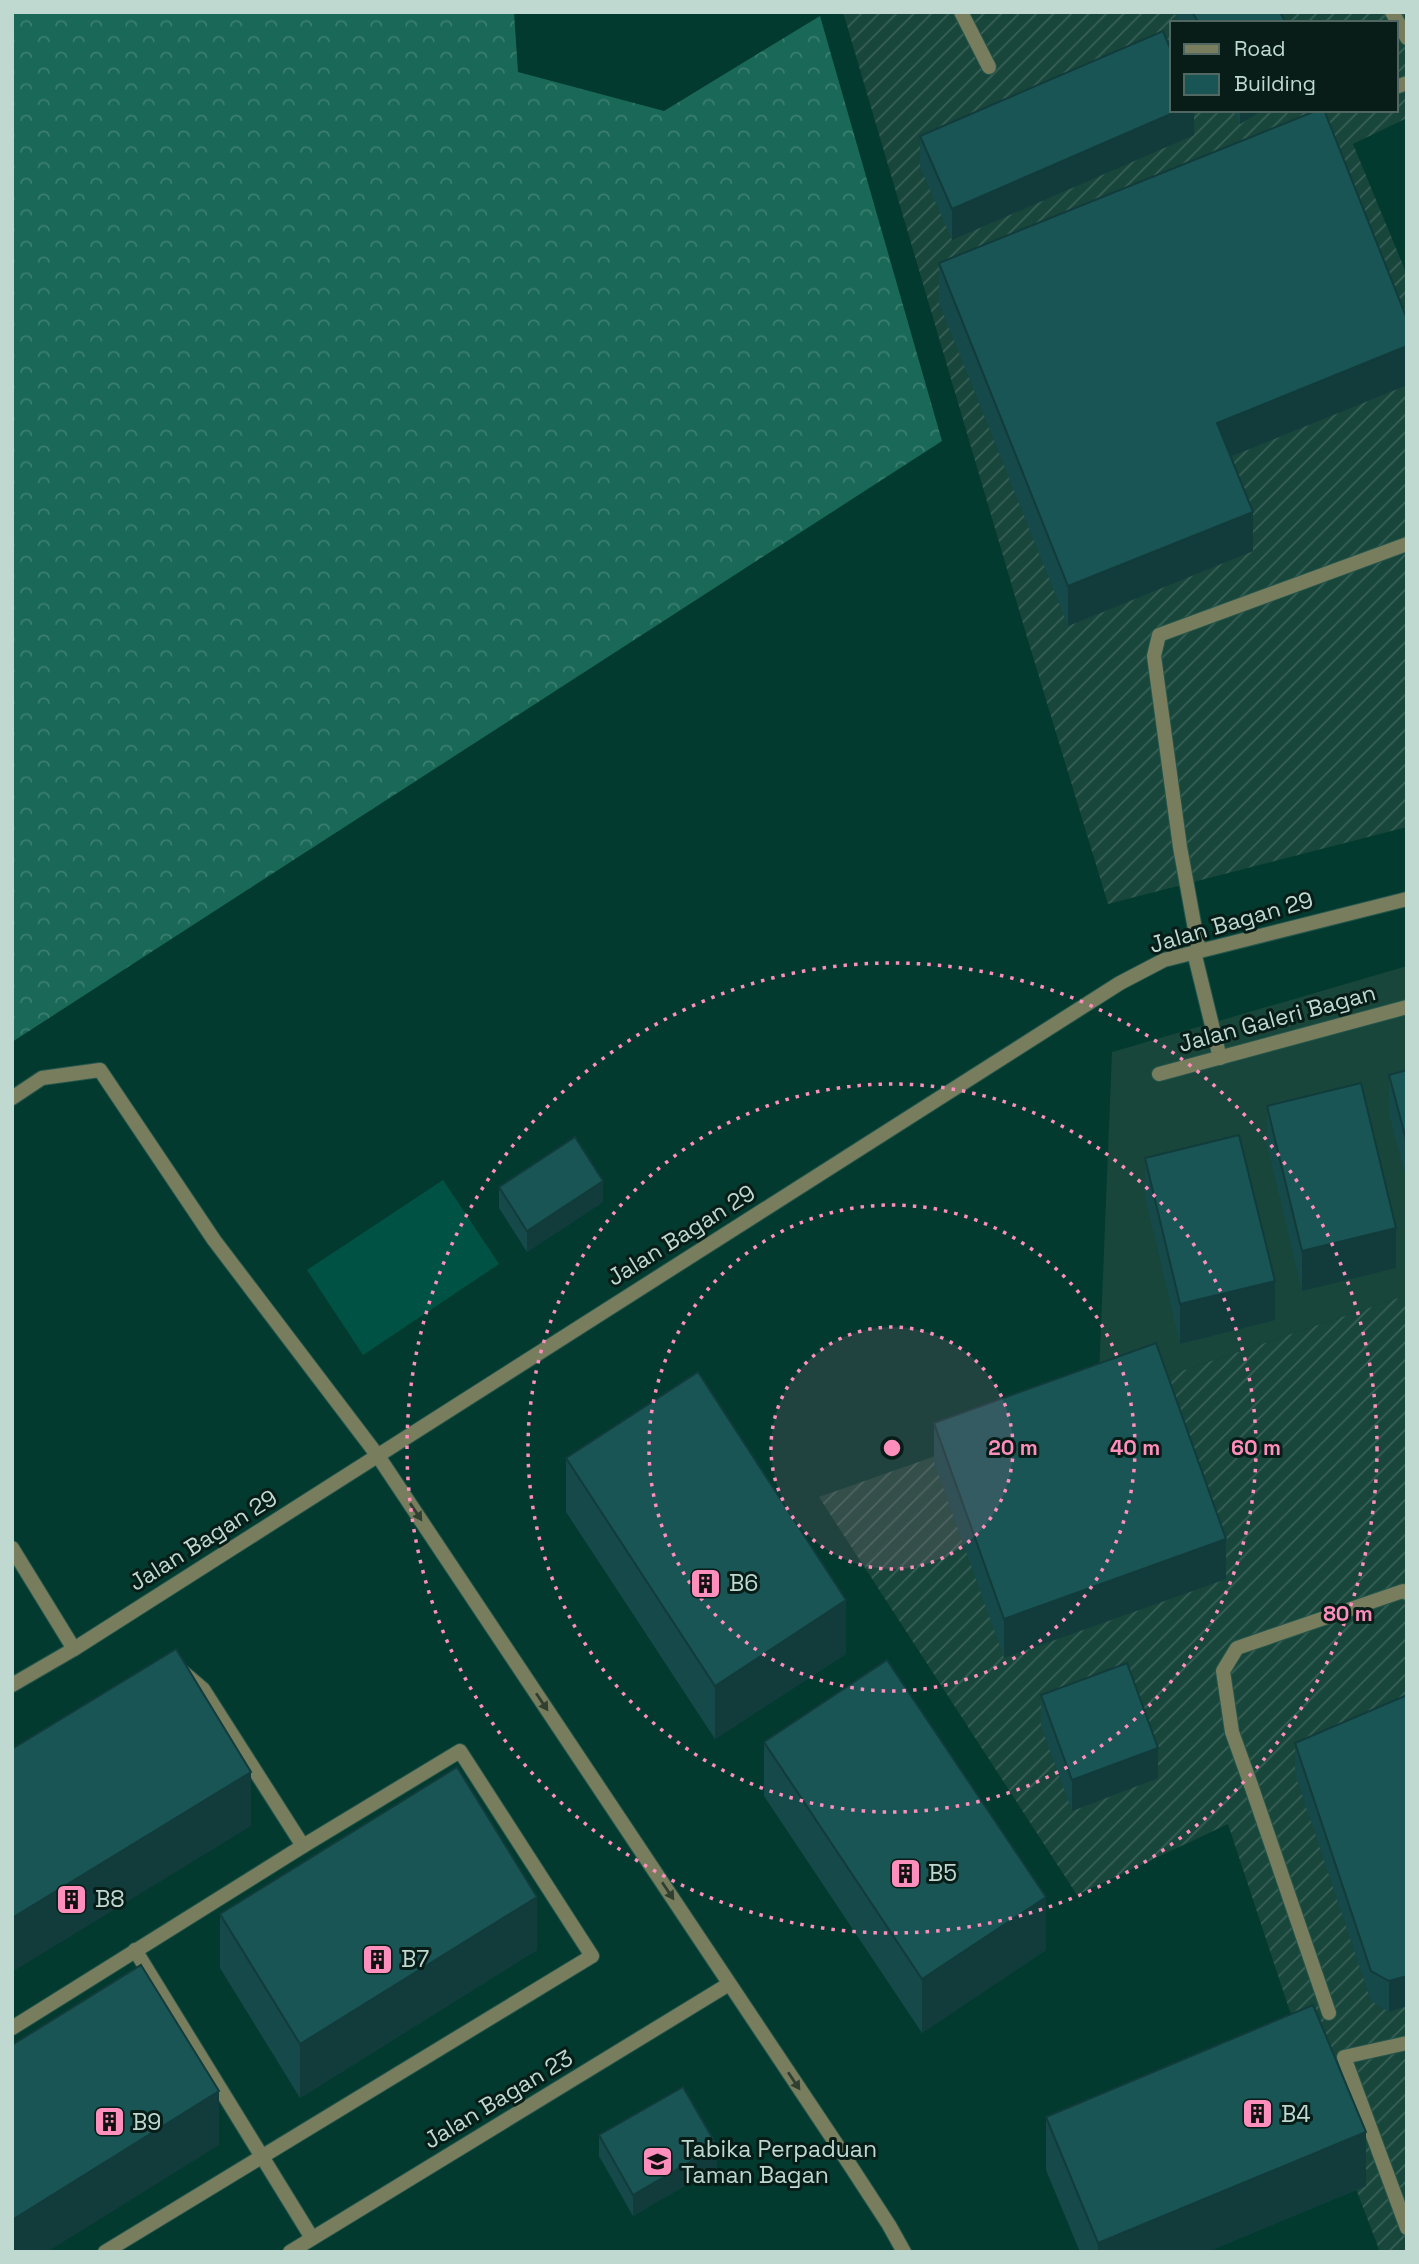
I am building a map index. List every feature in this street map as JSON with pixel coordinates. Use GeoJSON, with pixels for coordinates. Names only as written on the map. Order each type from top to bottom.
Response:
{"type":"FeatureCollection","features":[{"type":"Feature","properties":{"kind":"street"},"geometry":{"type":"LineString","coordinates":[[961,12],[989,67]]}},
{"type":"Feature","properties":{"kind":"street"},"geometry":{"type":"LineString","coordinates":[[1398,22],[1407,38]]}},
{"type":"Feature","properties":{"kind":"street"},"geometry":{"type":"LineString","coordinates":[[1220,1058],[1196,952],[1180,847],[1154,656],[1159,635],[1407,544]]}},
{"type":"Feature","properties":{"kind":"street","name":"Jalan Bagan 29"},"geometry":{"type":"LineString","coordinates":[[12,1685],[74,1649],[1120,983],[1164,960],[1407,899]]}},
{"type":"Feature","properties":{"kind":"street","name":"Jalan Galeri Bagan"},"geometry":{"type":"LineString","coordinates":[[1159,1074],[1407,1007]]}},
{"type":"Feature","properties":{"kind":"street"},"geometry":{"type":"LineString","coordinates":[[12,1098],[42,1078],[100,1070],[214,1240],[378,1456],[889,2225],[904,2252]]}},
{"type":"Feature","properties":{"kind":"street"},"geometry":{"type":"LineString","coordinates":[[12,1548],[74,1649]]}},
{"type":"Feature","properties":{"kind":"street"},"geometry":{"type":"LineString","coordinates":[[1329,2013],[1232,1732],[1223,1671],[1237,1648],[1403,1591],[1407,1593]]}},
{"type":"Feature","properties":{"kind":"street"},"geometry":{"type":"LineString","coordinates":[[173,1664],[203,1689],[303,1846]]}},
{"type":"Feature","properties":{"kind":"street"},"geometry":{"type":"LineString","coordinates":[[12,2028],[303,1846],[460,1752],[592,1956],[105,2252]]}},
{"type":"Feature","properties":{"kind":"street"},"geometry":{"type":"LineString","coordinates":[[135,1950],[313,2238]]}},
{"type":"Feature","properties":{"kind":"street","name":"Jalan Bagan 23"},"geometry":{"type":"LineString","coordinates":[[290,2252],[729,1984]]}},
{"type":"Feature","properties":{"kind":"street"},"geometry":{"type":"LineString","coordinates":[[1407,2043],[1344,2057],[1407,2228]]}},
{"type":"Feature","properties":{"kind":"shaded area"},"geometry":{"type":"Polygon","coordinates":[[[843,12],[1407,12],[1407,118],[1353,144],[1407,275],[1407,827],[1108,904],[843,12]]]}},
{"type":"Feature","properties":{"kind":"shaded area"},"geometry":{"type":"Polygon","coordinates":[[[1407,966],[1407,1295],[1098,1399],[1112,1052],[1407,966]]]}},
{"type":"Feature","properties":{"kind":"shaded area"},"geometry":{"type":"Polygon","coordinates":[[[1407,1295],[1407,2252],[1380,2252],[1299,2039],[1228,1824],[1077,1895],[819,1497],[1407,1295]]]}},
{"type":"Feature","properties":{"kind":"green space"},"geometry":{"type":"Polygon","coordinates":[[[12,12],[514,12],[518,72],[664,111],[820,16],[942,441],[12,1042],[12,12]]]}},
{"type":"Feature","properties":{"kind":"green space"},"geometry":{"type":"Polygon","coordinates":[[[443,1180],[499,1264],[363,1355],[307,1270],[443,1180]]]}},
{"type":"Feature","properties":{"kind":"building"},"geometry":{"type":"Polygon","coordinates":[[[1192,12],[1280,12],[1285,21],[1198,21],[1192,12]]]}},
{"type":"Feature","properties":{"kind":"building"},"geometry":{"type":"Polygon","coordinates":[[[1163,31],[1170,48],[1170,112],[1175,112],[952,209],[920,136],[1163,31]]]}},
{"type":"Feature","properties":{"kind":"building"},"geometry":{"type":"Polygon","coordinates":[[[1313,112],[1325,112],[1407,319],[1407,346],[1217,423],[1253,512],[1068,586],[939,263],[1313,112]]]}},
{"type":"Feature","properties":{"kind":"building"},"geometry":{"type":"Polygon","coordinates":[[[1407,1070],[1407,1143],[1389,1075],[1407,1070]]]}},
{"type":"Feature","properties":{"kind":"building"},"geometry":{"type":"Polygon","coordinates":[[[1361,1083],[1396,1228],[1302,1251],[1267,1106],[1361,1083]]]}},
{"type":"Feature","properties":{"kind":"building"},"geometry":{"type":"Polygon","coordinates":[[[1239,1135],[1275,1281],[1180,1304],[1145,1158],[1239,1135]]]}},
{"type":"Feature","properties":{"kind":"building"},"geometry":{"type":"Polygon","coordinates":[[[575,1137],[603,1181],[527,1231],[499,1187],[575,1137]]]}},
{"type":"Feature","properties":{"kind":"building"},"geometry":{"type":"Polygon","coordinates":[[[1156,1343],[1226,1539],[1004,1619],[934,1423],[1156,1343]]]}},
{"type":"Feature","properties":{"kind":"building","name":"B6"},"geometry":{"type":"Polygon","coordinates":[[[698,1372],[846,1600],[715,1686],[566,1458],[698,1372]]]}},
{"type":"Feature","properties":{"kind":"building","name":"B8"},"geometry":{"type":"Polygon","coordinates":[[[176,1649],[251,1772],[12,1918],[12,1749],[176,1649]]]}},
{"type":"Feature","properties":{"kind":"building","name":"B5"},"geometry":{"type":"Polygon","coordinates":[[[887,1660],[1046,1897],[922,1979],[764,1742],[887,1660]]]}},
{"type":"Feature","properties":{"kind":"building"},"geometry":{"type":"Polygon","coordinates":[[[1127,1663],[1158,1748],[1072,1780],[1041,1695],[1127,1663]]]}},
{"type":"Feature","properties":{"kind":"building"},"geometry":{"type":"Polygon","coordinates":[[[1407,1695],[1407,1976],[1389,1981],[1371,1971],[1295,1743],[1407,1695]]]}},
{"type":"Feature","properties":{"kind":"building","name":"B7"},"geometry":{"type":"Polygon","coordinates":[[[457,1767],[537,1897],[300,2044],[220,1914],[457,1767]]]}},
{"type":"Feature","properties":{"kind":"building","name":"B9"},"geometry":{"type":"Polygon","coordinates":[[[141,1965],[219,2091],[12,2220],[12,2045],[141,1965]]]}},
{"type":"Feature","properties":{"kind":"building"},"geometry":{"type":"Polygon","coordinates":[[[1313,2005],[1366,2132],[1098,2243],[1046,2117],[1313,2005]]]}},
{"type":"Feature","properties":{"kind":"building","name":"Tabika Perpaduan Taman Bagan"},"geometry":{"type":"Polygon","coordinates":[[[683,2087],[717,2146],[633,2195],[599,2135],[683,2087]]]}},
{"type":"Feature","properties":{"kind":"place","name":"B6"},"geometry":{"type":"Point","coordinates":[706,1583]}},
{"type":"Feature","properties":{"kind":"place","name":"B5"},"geometry":{"type":"Point","coordinates":[905,1873]}},
{"type":"Feature","properties":{"kind":"place","name":"B8"},"geometry":{"type":"Point","coordinates":[72,1899]}},
{"type":"Feature","properties":{"kind":"place","name":"B7"},"geometry":{"type":"Point","coordinates":[378,1959]}},
{"type":"Feature","properties":{"kind":"place","name":"B4"},"geometry":{"type":"Point","coordinates":[1258,2114]}},
{"type":"Feature","properties":{"kind":"place","name":"B9"},"geometry":{"type":"Point","coordinates":[109,2122]}},
{"type":"Feature","properties":{"kind":"place","name":"Tabika Perpaduan Taman Bagan"},"geometry":{"type":"Point","coordinates":[658,2162]}}]}
